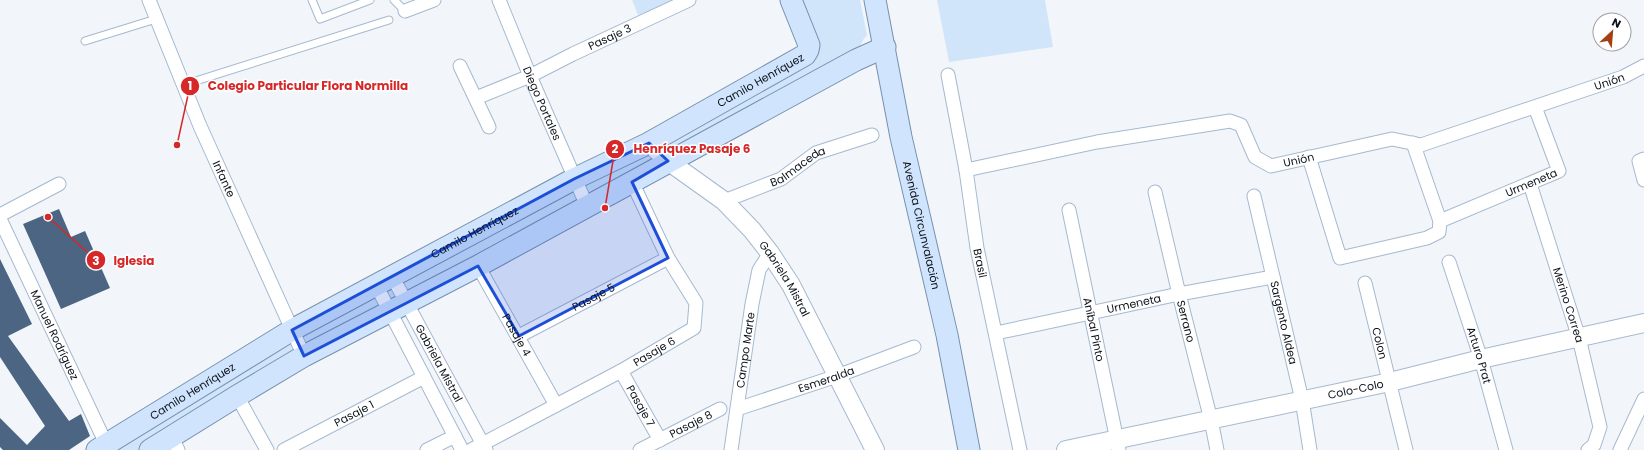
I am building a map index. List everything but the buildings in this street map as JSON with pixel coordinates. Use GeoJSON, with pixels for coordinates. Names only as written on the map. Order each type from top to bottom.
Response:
{"type":"FeatureCollection","features":[{"type":"Feature","properties":{"kind":"main road","name":"Camilo Henríquez"},"geometry":{"type":"LineString","coordinates":[[104,448],[292,330],[574,179],[649,143],[806,56],[809,45],[791,0]]}},
{"type":"Feature","properties":{"kind":"main road","name":"Avenida Circunvalación"},"geometry":{"type":"LineString","coordinates":[[876,0],[901,137],[947,335],[970,450]]}},
{"type":"Feature","properties":{"kind":"main road"},"geometry":{"type":"LineString","coordinates":[[150,450],[174,443],[237,396],[304,356],[478,266],[668,161],[856,60],[885,47]]}},
{"type":"Feature","properties":{"kind":"street","name":"Infante"},"geometry":{"type":"LineString","coordinates":[[149,0],[200,126],[304,356]]}},
{"type":"Feature","properties":{"kind":"street"},"geometry":{"type":"LineString","coordinates":[[405,11],[434,0]]}},
{"type":"Feature","properties":{"kind":"street","name":"Diego Portales"},"geometry":{"type":"LineString","coordinates":[[499,0],[530,76],[587,206]]}},
{"type":"Feature","properties":{"kind":"street","name":"Pasaje 3"},"geometry":{"type":"LineString","coordinates":[[476,98],[530,76],[573,54],[689,0]]}},
{"type":"Feature","properties":{"kind":"street"},"geometry":{"type":"LineString","coordinates":[[460,66],[489,127]]}},
{"type":"Feature","properties":{"kind":"street","name":"Unión"},"geometry":{"type":"LineString","coordinates":[[966,170],[1097,142],[1230,121],[1241,125],[1255,157],[1271,166],[1392,139],[1421,145],[1623,77],[1644,66]]}},
{"type":"Feature","properties":{"kind":"street","name":"Brasil"},"geometry":{"type":"LineString","coordinates":[[948,75],[966,170],[977,248],[1020,450]]}},
{"type":"Feature","properties":{"kind":"street","name":"Urmeneta"},"geometry":{"type":"LineString","coordinates":[[1309,157],[1340,258],[1426,238],[1440,227],[1559,171],[1535,107]]}},
{"type":"Feature","properties":{"kind":"street","name":"Balmaceda"},"geometry":{"type":"LineString","coordinates":[[724,201],[781,179],[816,153],[872,135]]}},
{"type":"Feature","properties":{"kind":"street","name":"Gabriela Mistral"},"geometry":{"type":"LineString","coordinates":[[649,143],[668,161],[724,201],[752,230],[770,253],[791,285],[875,450]]}},
{"type":"Feature","properties":{"kind":"street"},"geometry":{"type":"LineString","coordinates":[[1412,143],[1440,227]]}},
{"type":"Feature","properties":{"kind":"street"},"geometry":{"type":"LineString","coordinates":[[1644,159],[1639,162],[1644,180]]}},
{"type":"Feature","properties":{"kind":"street","name":"Pasaje 6"},"geometry":{"type":"LineString","coordinates":[[471,450],[484,447],[556,405],[621,372],[694,328],[696,303],[668,258],[632,182]]}},
{"type":"Feature","properties":{"kind":"street"},"geometry":{"type":"LineString","coordinates":[[0,215],[59,184]]}},
{"type":"Feature","properties":{"kind":"street","name":"Merino Correa"},"geometry":{"type":"LineString","coordinates":[[1530,184],[1579,338],[1600,427],[1594,445],[1588,450]]}},
{"type":"Feature","properties":{"kind":"street","name":"Serrano"},"geometry":{"type":"LineString","coordinates":[[1155,192],[1178,294],[1211,420],[1217,450]]}},
{"type":"Feature","properties":{"kind":"street","name":"Sargento Aldea"},"geometry":{"type":"LineString","coordinates":[[1254,196],[1302,400],[1310,450]]}},
{"type":"Feature","properties":{"kind":"street","name":"Aníbal Pinto"},"geometry":{"type":"LineString","coordinates":[[1069,210],[1118,445]]}},
{"type":"Feature","properties":{"kind":"street","name":"Manuel Rodríguez"},"geometry":{"type":"LineString","coordinates":[[0,219],[104,448]]}},
{"type":"Feature","properties":{"kind":"street","name":"Campo Marte"},"geometry":{"type":"LineString","coordinates":[[731,450],[748,328],[757,279],[762,265],[770,253]]}},
{"type":"Feature","properties":{"kind":"street","name":"Pasaje 5"},"geometry":{"type":"LineString","coordinates":[[518,336],[668,258]]}},
{"type":"Feature","properties":{"kind":"street","name":"Arturo Prat"},"geometry":{"type":"LineString","coordinates":[[1449,262],[1481,359],[1506,450]]}},
{"type":"Feature","properties":{"kind":"street","name":"Pasaje 4"},"geometry":{"type":"LineString","coordinates":[[478,266],[556,405]]}},
{"type":"Feature","properties":{"kind":"street","name":"Urmeneta"},"geometry":{"type":"LineString","coordinates":[[996,333],[1178,294],[1273,277]]}},
{"type":"Feature","properties":{"kind":"street","name":"Gabriela Mistral"},"geometry":{"type":"LineString","coordinates":[[384,281],[398,307],[484,447]]}},
{"type":"Feature","properties":{"kind":"street","name":"Gabriela Mistral"},"geometry":{"type":"LineString","coordinates":[[384,281],[398,307],[424,377],[462,450]]}},
{"type":"Feature","properties":{"kind":"street","name":"Colon"},"geometry":{"type":"LineString","coordinates":[[1365,283],[1406,450]]}},
{"type":"Feature","properties":{"kind":"street","name":"Colo-Colo"},"geometry":{"type":"LineString","coordinates":[[1066,450],[1118,445],[1211,420],[1390,382],[1481,359],[1643,324]]}},
{"type":"Feature","properties":{"kind":"street","name":"Esmeralda"},"geometry":{"type":"LineString","coordinates":[[737,409],[838,376],[914,347]]}},
{"type":"Feature","properties":{"kind":"street","name":"Pasaje 7"},"geometry":{"type":"LineString","coordinates":[[621,372],[660,440]]}},
{"type":"Feature","properties":{"kind":"street","name":"Pasaje 1"},"geometry":{"type":"LineString","coordinates":[[284,450],[424,377]]}},
{"type":"Feature","properties":{"kind":"street"},"geometry":{"type":"LineString","coordinates":[[237,396],[267,450]]}},
{"type":"Feature","properties":{"kind":"street"},"geometry":{"type":"LineString","coordinates":[[1620,450],[1644,399]]}},
{"type":"Feature","properties":{"kind":"street","name":"Pasaje 8"},"geometry":{"type":"LineString","coordinates":[[640,450],[720,409]]}},
{"type":"Feature","properties":{"kind":"street"},"geometry":{"type":"LineString","coordinates":[[427,450],[455,436]]}},
{"type":"Feature","properties":{"kind":"lane"},"geometry":{"type":"LineString","coordinates":[[312,0],[320,19],[370,0]]}},
{"type":"Feature","properties":{"kind":"lane"},"geometry":{"type":"LineString","coordinates":[[394,0],[405,11]]}},
{"type":"Feature","properties":{"kind":"lane"},"geometry":{"type":"LineString","coordinates":[[85,41],[156,19]]}},
{"type":"Feature","properties":{"kind":"lane"},"geometry":{"type":"LineString","coordinates":[[183,85],[389,20]]}},
{"type":"Feature","properties":{"kind":"highlighted area"},"geometry":{"type":"Polygon","coordinates":[[[649,143],[668,161],[632,182],[668,258],[519,336],[478,266],[304,356],[292,330],[574,179],[649,143]]]}},
{"type":"Feature","properties":{"kind":"shaded area"},"geometry":{"type":"Polygon","coordinates":[[[632,0],[680,0],[638,15],[632,0]]]}},
{"type":"Feature","properties":{"kind":"shaded area"},"geometry":{"type":"Polygon","coordinates":[[[793,0],[860,0],[867,35],[854,58],[670,157],[654,143],[809,57],[793,0]]]}},
{"type":"Feature","properties":{"kind":"shaded area"},"geometry":{"type":"Polygon","coordinates":[[[937,0],[1045,0],[1053,47],[949,62],[937,0]]]}},
{"type":"Feature","properties":{"kind":"shaded area"},"geometry":{"type":"Polygon","coordinates":[[[647,148],[659,161],[477,254],[388,303],[147,450],[116,450],[296,336],[647,148]]]}},
{"type":"Feature","properties":{"kind":"place","name":"Colegio Particular Flora Normilla"},"geometry":{"type":"Point","coordinates":[177,145]}},
{"type":"Feature","properties":{"kind":"place","name":"Henríquez Pasaje 6"},"geometry":{"type":"Point","coordinates":[605,208]}},
{"type":"Feature","properties":{"kind":"place","name":"Iglesia"},"geometry":{"type":"Point","coordinates":[48,217]}}]}
